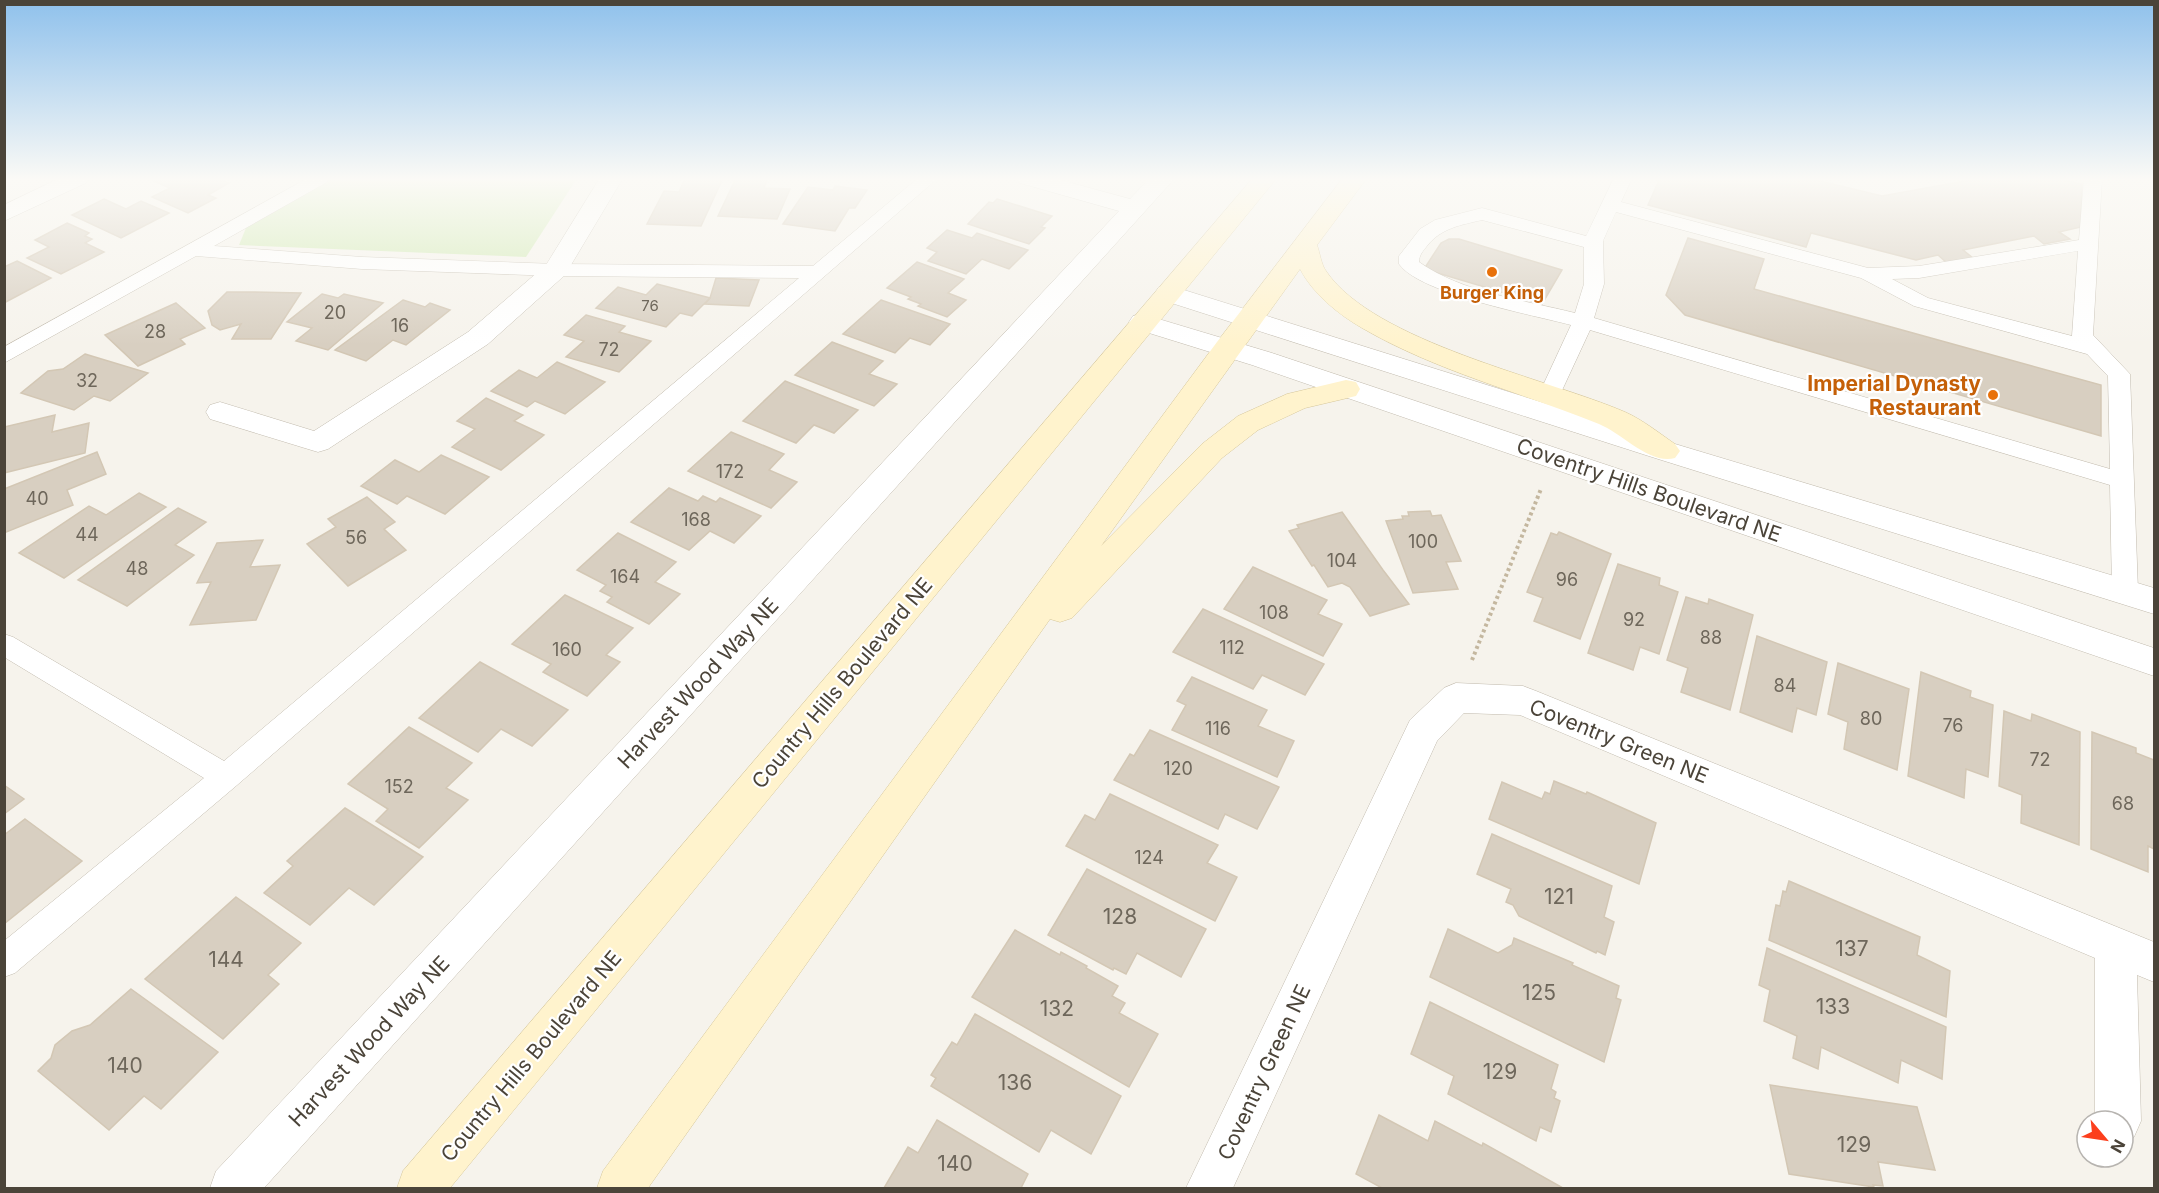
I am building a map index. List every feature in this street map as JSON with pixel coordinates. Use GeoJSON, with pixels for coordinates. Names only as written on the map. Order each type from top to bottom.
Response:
{"type":"FeatureCollection","features":[{"type":"Feature","properties":{"kind":"main road","name":"Country Hills Boulevard NE"},"geometry":{"type":"LineString","coordinates":[[420,1188],[1218,234]]}},
{"type":"Feature","properties":{"kind":"main road"},"geometry":{"type":"LineString","coordinates":[[620,1188],[1248,319],[1313,234]]}},
{"type":"Feature","properties":{"kind":"main road"},"geometry":{"type":"LineString","coordinates":[[1305,245],[1317,277],[1345,305],[1365,319],[1420,347],[1616,420],[1665,451]]}},
{"type":"Feature","properties":{"kind":"main road"},"geometry":{"type":"LineString","coordinates":[[977,694],[1212,451],[1248,423],[1275,409],[1346,389]]}},
{"type":"Feature","properties":{"kind":"street"},"geometry":{"type":"LineString","coordinates":[[220,412],[318,442],[478,338],[556,270],[578,234]]}},
{"type":"Feature","properties":{"kind":"street","name":"Harvest Wood Way NE"},"geometry":{"type":"LineString","coordinates":[[233,1188],[1110,234]]}},
{"type":"Feature","properties":{"kind":"street","name":"Coventry Hills Boulevard NE"},"geometry":{"type":"LineString","coordinates":[[1168,293],[1665,451],[2140,596],[2154,609]]}},
{"type":"Feature","properties":{"kind":"street","name":"Coventry Hills Boulevard NE"},"geometry":{"type":"LineString","coordinates":[[1142,322],[1227,348],[2154,662]]}},
{"type":"Feature","properties":{"kind":"street","name":"Coventry Green NE"},"geometry":{"type":"LineString","coordinates":[[1209,1188],[1423,731],[1456,698],[1524,701],[2154,962]]}},
{"type":"Feature","properties":{"kind":"street"},"geometry":{"type":"LineString","coordinates":[[2116,946],[2118,1109]]}},
{"type":"Feature","properties":{"kind":"lane"},"geometry":{"type":"LineString","coordinates":[[4,356],[218,234]]}},
{"type":"Feature","properties":{"kind":"lane"},"geometry":{"type":"LineString","coordinates":[[4,962],[226,777],[862,234]]}},
{"type":"Feature","properties":{"kind":"lane"},"geometry":{"type":"LineString","coordinates":[[1426,234],[1408,256],[1409,264],[1424,276],[1449,285],[1583,322],[2121,480]]}},
{"type":"Feature","properties":{"kind":"lane"},"geometry":{"type":"LineString","coordinates":[[1555,234],[1593,244]]}},
{"type":"Feature","properties":{"kind":"lane"},"geometry":{"type":"LineString","coordinates":[[1550,394],[1583,322],[1594,284],[1593,244],[1598,234]]}},
{"type":"Feature","properties":{"kind":"lane"},"geometry":{"type":"LineString","coordinates":[[1717,234],[1868,274],[1921,302],[2095,349]]}},
{"type":"Feature","properties":{"kind":"lane"},"geometry":{"type":"LineString","coordinates":[[2089,234],[2082,336],[2119,374],[2121,480],[2140,596]]}},
{"type":"Feature","properties":{"kind":"lane"},"geometry":{"type":"LineString","coordinates":[[1868,274],[1919,272],[2088,244]]}},
{"type":"Feature","properties":{"kind":"lane"},"geometry":{"type":"LineString","coordinates":[[190,249],[362,262],[556,270],[817,272]]}},
{"type":"Feature","properties":{"kind":"lane"},"geometry":{"type":"LineString","coordinates":[[4,644],[226,777]]}},
{"type":"Feature","properties":{"kind":"path"},"geometry":{"type":"LineString","coordinates":[[1456,698],[1554,458]]}},
{"type":"Feature","properties":{"kind":"green space"},"geometry":{"type":"Polygon","coordinates":[[[244,234],[541,234],[526,257],[239,245],[244,234]]]}},
{"type":"Feature","properties":{"kind":"building"},"geometry":{"type":"Polygon","coordinates":[[[47,234],[88,234],[85,236],[92,239],[85,243],[104,252],[61,274],[27,258],[49,247],[35,240],[47,234]]]}},
{"type":"Feature","properties":{"kind":"building"},"geometry":{"type":"Polygon","coordinates":[[[112,234],[129,234],[121,238],[112,234]]]}},
{"type":"Feature","properties":{"kind":"building"},"geometry":{"type":"Polygon","coordinates":[[[943,234],[958,234],[972,238],[979,234],[1028,250],[1009,269],[982,259],[966,274],[928,261],[937,252],[927,248],[943,234]]]}},
{"type":"Feature","properties":{"kind":"building"},"geometry":{"type":"Polygon","coordinates":[[[998,234],[1039,234],[1029,244],[998,234]]]}},
{"type":"Feature","properties":{"kind":"building"},"geometry":{"type":"Polygon","coordinates":[[[1756,234],[1811,234],[1806,247],[1756,234]]]}},
{"type":"Feature","properties":{"kind":"building"},"geometry":{"type":"Polygon","coordinates":[[[1814,234],[2062,234],[2070,239],[2044,244],[2034,236],[1963,250],[1973,258],[1947,263],[1938,255],[1916,260],[1814,234]]]}},
{"type":"Feature","properties":{"kind":"building"},"geometry":{"type":"Polygon","coordinates":[[[1688,238],[1764,259],[1754,289],[2101,385],[2101,436],[1685,315],[1666,295],[1688,238]]]}},
{"type":"Feature","properties":{"kind":"building"},"geometry":{"type":"Polygon","coordinates":[[[1449,239],[1459,239],[1562,270],[1542,304],[1424,269],[1441,243],[1449,239]]]}},
{"type":"Feature","properties":{"kind":"building"},"geometry":{"type":"Polygon","coordinates":[[[17,261],[51,278],[4,303],[4,267],[17,261]]]}},
{"type":"Feature","properties":{"kind":"building"},"geometry":{"type":"Polygon","coordinates":[[[917,262],[964,279],[948,293],[966,300],[947,317],[918,306],[921,304],[908,299],[911,297],[887,288],[917,262]]]}},
{"type":"Feature","properties":{"kind":"building"},"geometry":{"type":"Polygon","coordinates":[[[716,278],[759,280],[749,306],[705,304],[710,298],[716,278]]]}},
{"type":"Feature","properties":{"kind":"building"},"geometry":{"type":"Polygon","coordinates":[[[657,284],[710,298],[692,316],[680,313],[666,327],[596,308],[618,287],[646,295],[657,284]]]}},
{"type":"Feature","properties":{"kind":"building"},"geometry":{"type":"Polygon","coordinates":[[[227,292],[301,293],[271,339],[232,339],[241,324],[220,330],[212,325],[208,311],[227,292]]]}},
{"type":"Feature","properties":{"kind":"building"},"geometry":{"type":"Polygon","coordinates":[[[322,294],[338,298],[344,294],[383,303],[328,350],[296,341],[312,328],[287,322],[322,294]]]}},
{"type":"Feature","properties":{"kind":"building"},"geometry":{"type":"Polygon","coordinates":[[[403,300],[425,307],[430,303],[450,310],[406,345],[393,340],[366,361],[335,350],[403,300]]]}},
{"type":"Feature","properties":{"kind":"building"},"geometry":{"type":"Polygon","coordinates":[[[881,300],[950,324],[930,345],[910,338],[895,353],[843,334],[881,300]]]}},
{"type":"Feature","properties":{"kind":"building"},"geometry":{"type":"Polygon","coordinates":[[[176,303],[205,328],[180,339],[185,344],[138,366],[105,335],[176,303]]]}},
{"type":"Feature","properties":{"kind":"building"},"geometry":{"type":"Polygon","coordinates":[[[586,315],[625,326],[619,332],[651,341],[619,372],[566,357],[584,341],[564,335],[586,315]]]}},
{"type":"Feature","properties":{"kind":"building"},"geometry":{"type":"Polygon","coordinates":[[[832,342],[883,361],[869,374],[897,384],[874,406],[795,375],[832,342]]]}},
{"type":"Feature","properties":{"kind":"building"},"geometry":{"type":"Polygon","coordinates":[[[85,354],[148,373],[110,401],[94,396],[74,410],[21,393],[48,371],[63,369],[85,354]]]}},
{"type":"Feature","properties":{"kind":"building"},"geometry":{"type":"Polygon","coordinates":[[[557,362],[605,382],[565,414],[535,401],[527,407],[491,391],[519,370],[537,378],[557,362]]]}},
{"type":"Feature","properties":{"kind":"building"},"geometry":{"type":"Polygon","coordinates":[[[785,381],[858,410],[834,433],[814,425],[796,443],[743,421],[785,381]]]}},
{"type":"Feature","properties":{"kind":"building"},"geometry":{"type":"Polygon","coordinates":[[[486,398],[523,415],[514,421],[544,435],[501,470],[452,447],[475,429],[457,421],[486,398]]]}},
{"type":"Feature","properties":{"kind":"building"},"geometry":{"type":"Polygon","coordinates":[[[55,415],[52,432],[89,423],[85,453],[4,473],[4,427],[55,415]]]}},
{"type":"Feature","properties":{"kind":"building"},"geometry":{"type":"Polygon","coordinates":[[[731,432],[784,454],[769,470],[797,482],[771,508],[688,471],[731,432]]]}},
{"type":"Feature","properties":{"kind":"building"},"geometry":{"type":"Polygon","coordinates":[[[97,452],[106,474],[67,490],[73,505],[4,533],[4,489],[97,452]]]}},
{"type":"Feature","properties":{"kind":"building"},"geometry":{"type":"Polygon","coordinates":[[[441,455],[489,477],[445,514],[407,496],[397,504],[361,486],[395,460],[419,472],[441,455]]]}},
{"type":"Feature","properties":{"kind":"building"},"geometry":{"type":"Polygon","coordinates":[[[669,488],[698,501],[703,496],[716,502],[720,498],[761,516],[734,543],[710,531],[689,550],[631,522],[669,488]]]}},
{"type":"Feature","properties":{"kind":"building"},"geometry":{"type":"Polygon","coordinates":[[[139,493],[166,507],[64,578],[19,553],[89,506],[106,515],[139,493]]]}},
{"type":"Feature","properties":{"kind":"building"},"geometry":{"type":"Polygon","coordinates":[[[367,497],[395,522],[384,529],[406,550],[348,586],[307,544],[336,527],[328,519],[367,497]]]}},
{"type":"Feature","properties":{"kind":"building"},"geometry":{"type":"Polygon","coordinates":[[[178,508],[206,522],[175,545],[194,555],[127,606],[78,580],[178,508]]]}},
{"type":"Feature","properties":{"kind":"building"},"geometry":{"type":"Polygon","coordinates":[[[1430,511],[1432,516],[1441,515],[1461,561],[1446,562],[1458,589],[1413,593],[1386,521],[1403,519],[1402,516],[1409,516],[1408,512],[1430,511]]]}},
{"type":"Feature","properties":{"kind":"building"},"geometry":{"type":"Polygon","coordinates":[[[1342,512],[1409,604],[1370,616],[1350,587],[1342,583],[1328,587],[1289,531],[1299,528],[1297,525],[1342,512]]]}},
{"type":"Feature","properties":{"kind":"building"},"geometry":{"type":"Polygon","coordinates":[[[1559,532],[1611,554],[1580,639],[1534,621],[1543,598],[1527,592],[1551,533],[1557,535],[1559,532]]]}},
{"type":"Feature","properties":{"kind":"building"},"geometry":{"type":"Polygon","coordinates":[[[618,533],[676,562],[655,582],[680,594],[649,624],[607,602],[612,597],[600,591],[606,585],[577,570],[618,533]]]}},
{"type":"Feature","properties":{"kind":"building"},"geometry":{"type":"Polygon","coordinates":[[[263,540],[250,567],[280,565],[256,620],[190,625],[211,582],[197,583],[217,543],[263,540]]]}},
{"type":"Feature","properties":{"kind":"building"},"geometry":{"type":"Polygon","coordinates":[[[1618,564],[1660,578],[1659,585],[1678,592],[1659,654],[1640,647],[1633,670],[1588,653],[1618,564]]]}},
{"type":"Feature","properties":{"kind":"building"},"geometry":{"type":"Polygon","coordinates":[[[1253,567],[1327,600],[1318,614],[1342,624],[1323,656],[1224,609],[1253,567]]]}},
{"type":"Feature","properties":{"kind":"building"},"geometry":{"type":"Polygon","coordinates":[[[565,595],[633,628],[606,655],[620,662],[587,696],[543,672],[551,664],[512,644],[565,595]]]}},
{"type":"Feature","properties":{"kind":"building"},"geometry":{"type":"Polygon","coordinates":[[[1686,597],[1708,604],[1709,599],[1753,615],[1730,710],[1681,692],[1688,668],[1667,660],[1686,597]]]}},
{"type":"Feature","properties":{"kind":"building"},"geometry":{"type":"Polygon","coordinates":[[[1203,609],[1324,664],[1305,695],[1262,675],[1253,689],[1173,652],[1203,609]]]}},
{"type":"Feature","properties":{"kind":"building"},"geometry":{"type":"Polygon","coordinates":[[[1757,636],[1827,662],[1816,715],[1797,708],[1792,732],[1740,712],[1757,636]]]}},
{"type":"Feature","properties":{"kind":"building"},"geometry":{"type":"Polygon","coordinates":[[[480,662],[568,710],[532,746],[501,729],[478,752],[419,718],[480,662]]]}},
{"type":"Feature","properties":{"kind":"building"},"geometry":{"type":"Polygon","coordinates":[[[1838,663],[1909,689],[1897,770],[1844,749],[1848,722],[1828,714],[1838,663]]]}},
{"type":"Feature","properties":{"kind":"building"},"geometry":{"type":"Polygon","coordinates":[[[1921,672],[1971,691],[1970,697],[1993,705],[1988,777],[1966,769],[1964,798],[1908,776],[1921,672]]]}},
{"type":"Feature","properties":{"kind":"building"},"geometry":{"type":"Polygon","coordinates":[[[1192,677],[1267,710],[1258,726],[1294,741],[1277,777],[1172,730],[1186,705],[1177,701],[1192,677]]]}},
{"type":"Feature","properties":{"kind":"building"},"geometry":{"type":"Polygon","coordinates":[[[2004,711],[2031,721],[2032,714],[2080,732],[2079,845],[2021,823],[2022,795],[1999,786],[2004,711]]]}},
{"type":"Feature","properties":{"kind":"building"},"geometry":{"type":"Polygon","coordinates":[[[409,727],[472,763],[446,788],[468,800],[419,848],[376,821],[388,809],[348,784],[409,727]]]}},
{"type":"Feature","properties":{"kind":"building"},"geometry":{"type":"Polygon","coordinates":[[[1150,730],[1279,787],[1257,829],[1225,814],[1218,829],[1114,780],[1130,754],[1134,756],[1150,730]]]}},
{"type":"Feature","properties":{"kind":"building"},"geometry":{"type":"Polygon","coordinates":[[[2092,732],[2136,748],[2136,753],[2154,760],[2154,849],[2148,846],[2148,872],[2091,849],[2092,732]]]}},
{"type":"Feature","properties":{"kind":"building"},"geometry":{"type":"Polygon","coordinates":[[[1554,781],[1586,794],[1587,792],[1656,823],[1639,884],[1489,819],[1502,782],[1542,799],[1545,792],[1550,794],[1554,781]]]}},
{"type":"Feature","properties":{"kind":"building"},"geometry":{"type":"Polygon","coordinates":[[[4,785],[24,799],[4,814],[4,785]]]}},
{"type":"Feature","properties":{"kind":"building"},"geometry":{"type":"Polygon","coordinates":[[[1110,794],[1218,845],[1207,863],[1237,877],[1215,921],[1066,846],[1085,815],[1095,820],[1110,794]]]}},
{"type":"Feature","properties":{"kind":"building"},"geometry":{"type":"Polygon","coordinates":[[[345,808],[423,857],[374,905],[349,888],[310,925],[264,893],[293,866],[287,861],[345,808]]]}},
{"type":"Feature","properties":{"kind":"building"},"geometry":{"type":"Polygon","coordinates":[[[25,819],[82,861],[4,924],[4,835],[25,819]]]}},
{"type":"Feature","properties":{"kind":"building"},"geometry":{"type":"Polygon","coordinates":[[[1492,834],[1612,886],[1604,917],[1614,922],[1605,955],[1597,951],[1596,953],[1519,916],[1513,905],[1506,902],[1511,889],[1477,874],[1492,834]]]}},
{"type":"Feature","properties":{"kind":"building"},"geometry":{"type":"Polygon","coordinates":[[[1087,869],[1206,929],[1181,977],[1137,953],[1126,974],[1114,968],[1113,970],[1048,935],[1087,869]]]}},
{"type":"Feature","properties":{"kind":"building"},"geometry":{"type":"Polygon","coordinates":[[[1789,881],[1920,937],[1917,955],[1950,971],[1946,1017],[1769,940],[1776,905],[1780,906],[1783,891],[1786,892],[1789,881]]]}},
{"type":"Feature","properties":{"kind":"building"},"geometry":{"type":"Polygon","coordinates":[[[236,897],[301,943],[268,975],[279,984],[223,1039],[145,979],[236,897]]]}},
{"type":"Feature","properties":{"kind":"building"},"geometry":{"type":"Polygon","coordinates":[[[1448,929],[1498,953],[1512,945],[1514,938],[1619,986],[1616,998],[1621,1000],[1604,1062],[1430,977],[1448,929]]]}},
{"type":"Feature","properties":{"kind":"building"},"geometry":{"type":"Polygon","coordinates":[[[1015,930],[1060,955],[1061,952],[1087,966],[1086,968],[1118,986],[1112,996],[1125,1003],[1119,1013],[1158,1034],[1129,1087],[972,997],[1015,930]]]}},
{"type":"Feature","properties":{"kind":"building"},"geometry":{"type":"Polygon","coordinates":[[[1767,948],[1946,1027],[1942,1079],[1901,1060],[1898,1083],[1821,1047],[1818,1069],[1793,1058],[1797,1036],[1764,1021],[1770,990],[1759,985],[1767,948]]]}},
{"type":"Feature","properties":{"kind":"building"},"geometry":{"type":"Polygon","coordinates":[[[131,989],[218,1052],[161,1109],[144,1096],[109,1130],[38,1071],[51,1058],[55,1045],[72,1031],[90,1025],[131,989]]]}},
{"type":"Feature","properties":{"kind":"building"},"geometry":{"type":"Polygon","coordinates":[[[1430,1002],[1558,1065],[1551,1089],[1556,1092],[1554,1098],[1560,1101],[1551,1132],[1540,1127],[1536,1141],[1448,1094],[1454,1076],[1411,1054],[1430,1002]]]}},
{"type":"Feature","properties":{"kind":"building"},"geometry":{"type":"Polygon","coordinates":[[[975,1014],[1121,1096],[1091,1154],[1051,1130],[1039,1152],[931,1086],[936,1078],[931,1075],[952,1042],[957,1045],[975,1014]]]}},
{"type":"Feature","properties":{"kind":"building"},"geometry":{"type":"Polygon","coordinates":[[[1770,1085],[1917,1107],[1935,1170],[1878,1162],[1883,1186],[1873,1185],[1874,1187],[1789,1174],[1770,1085]]]}},
{"type":"Feature","properties":{"kind":"building"},"geometry":{"type":"Polygon","coordinates":[[[1379,1115],[1428,1141],[1435,1121],[1482,1146],[1483,1143],[1563,1188],[1382,1188],[1356,1174],[1379,1115]]]}},
{"type":"Feature","properties":{"kind":"building"},"geometry":{"type":"Polygon","coordinates":[[[937,1120],[1028,1174],[1021,1188],[884,1188],[908,1147],[918,1153],[937,1120]]]}},
{"type":"Feature","properties":{"kind":"place","name":"Burger King"},"geometry":{"type":"Point","coordinates":[1492,272]}},
{"type":"Feature","properties":{"kind":"place","name":"Imperial Dynasty Restaurant"},"geometry":{"type":"Point","coordinates":[1993,395]}}]}
